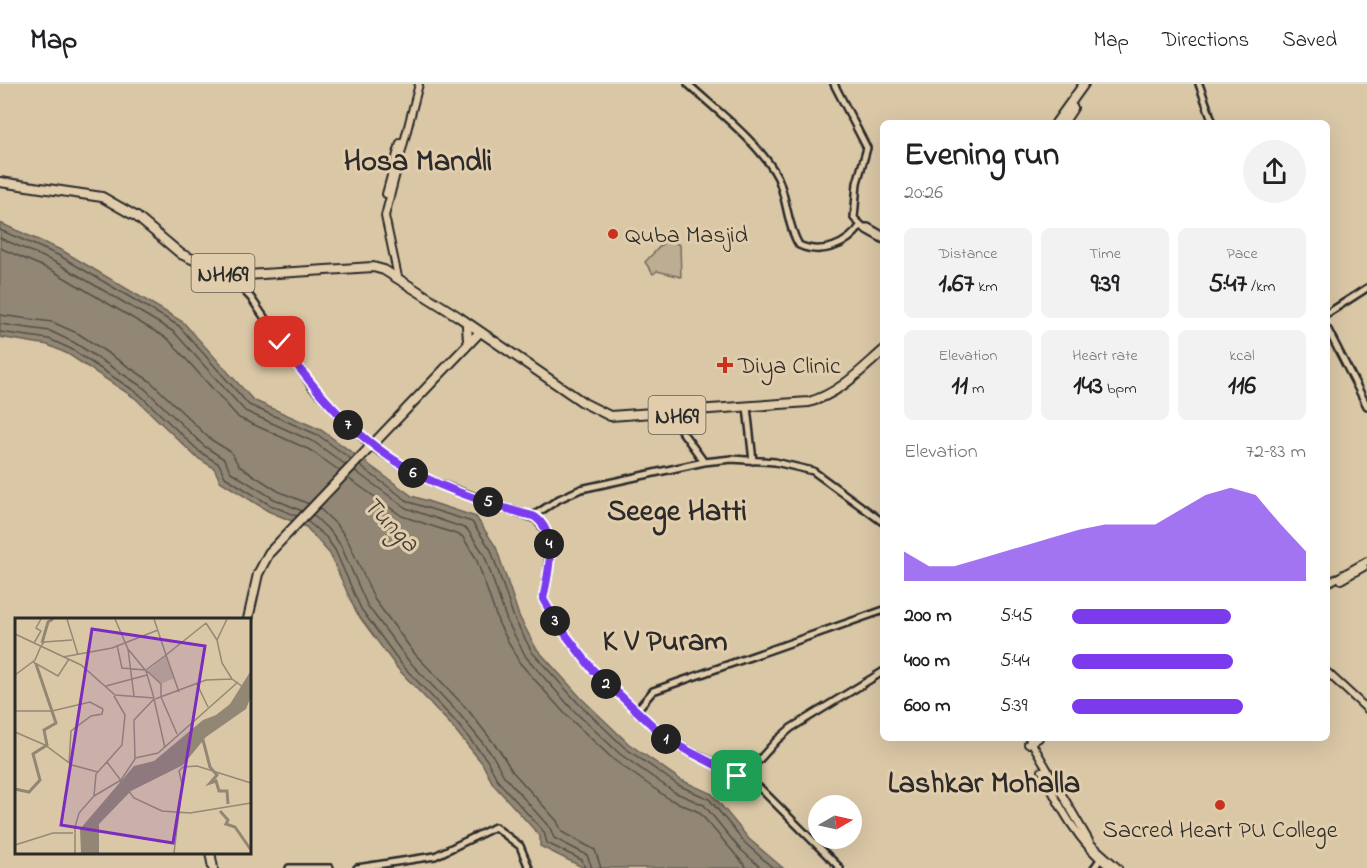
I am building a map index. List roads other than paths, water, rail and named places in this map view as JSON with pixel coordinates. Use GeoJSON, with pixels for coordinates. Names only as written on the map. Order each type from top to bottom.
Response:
{"type":"FeatureCollection","features":[{"type":"Feature","properties":{"kind":"highway"},"geometry":{"type":"LineString","coordinates":[[1058,120],[1084,84]]}},
{"type":"Feature","properties":{"kind":"highway"},"geometry":{"type":"LineString","coordinates":[[1065,120],[1089,84]]}},
{"type":"Feature","properties":{"kind":"highway","name":"NH169"},"geometry":{"type":"LineString","coordinates":[[0,182],[102,197],[137,217],[181,254],[230,276],[373,267],[396,275],[455,316],[476,335]]}},
{"type":"Feature","properties":{"kind":"highway","name":"NH169"},"geometry":{"type":"LineString","coordinates":[[455,316],[476,335]]}},
{"type":"Feature","properties":{"kind":"highway"},"geometry":{"type":"LineString","coordinates":[[246,618],[257,565],[269,547],[284,535],[476,335]]}},
{"type":"Feature","properties":{"kind":"highway","name":"NH69"},"geometry":{"type":"LineString","coordinates":[[476,335],[601,416],[613,419],[798,404],[825,397],[845,384],[880,353]]}},
{"type":"Feature","properties":{"kind":"highway","name":"NH69"},"geometry":{"type":"LineString","coordinates":[[583,404],[603,414],[617,416],[798,407],[821,402],[846,388],[880,358]]}},
{"type":"Feature","properties":{"kind":"highway"},"geometry":{"type":"LineString","coordinates":[[208,853],[211,868]]}},
{"type":"Feature","properties":{"kind":"main road"},"geometry":{"type":"LineString","coordinates":[[396,275],[382,219],[417,84]]}},
{"type":"Feature","properties":{"kind":"main road"},"geometry":{"type":"LineString","coordinates":[[1330,584],[1367,563]]}},
{"type":"Feature","properties":{"kind":"main road"},"geometry":{"type":"LineString","coordinates":[[1330,673],[1367,704]]}},
{"type":"Feature","properties":{"kind":"main road"},"geometry":{"type":"LineString","coordinates":[[1330,673],[1367,709]]}},
{"type":"Feature","properties":{"kind":"main road"},"geometry":{"type":"LineString","coordinates":[[1028,741],[1078,825],[1101,858],[1111,868]]}},
{"type":"Feature","properties":{"kind":"main road"},"geometry":{"type":"LineString","coordinates":[[1101,858],[1118,868]]}},
{"type":"Feature","properties":{"kind":"street"},"geometry":{"type":"LineString","coordinates":[[691,84],[734,122],[774,167],[786,193],[800,241],[806,244],[835,246],[853,235],[862,226]]}},
{"type":"Feature","properties":{"kind":"street"},"geometry":{"type":"LineString","coordinates":[[834,84],[867,148],[853,213],[856,222],[862,226],[868,226],[880,235]]}},
{"type":"Feature","properties":{"kind":"street"},"geometry":{"type":"LineString","coordinates":[[1199,84],[1212,120]]}},
{"type":"Feature","properties":{"kind":"street"},"geometry":{"type":"LineString","coordinates":[[230,276],[250,298],[312,387],[370,445],[418,476],[453,491],[533,516],[549,536],[548,574],[543,599],[592,669],[669,741],[762,790],[840,868]]}},
{"type":"Feature","properties":{"kind":"street"},"geometry":{"type":"LineString","coordinates":[[1330,312],[1367,288]]}},
{"type":"Feature","properties":{"kind":"street"},"geometry":{"type":"LineString","coordinates":[[1330,334],[1367,406]]}},
{"type":"Feature","properties":{"kind":"street"},"geometry":{"type":"LineString","coordinates":[[747,409],[753,461]]}},
{"type":"Feature","properties":{"kind":"street"},"geometry":{"type":"LineString","coordinates":[[670,415],[704,462]]}},
{"type":"Feature","properties":{"kind":"street"},"geometry":{"type":"LineString","coordinates":[[533,516],[559,499],[581,489],[704,462],[732,459],[775,462],[813,471],[880,520]]}},
{"type":"Feature","properties":{"kind":"street"},"geometry":{"type":"LineString","coordinates":[[637,710],[653,691],[880,611]]}},
{"type":"Feature","properties":{"kind":"street"},"geometry":{"type":"LineString","coordinates":[[743,778],[791,728],[880,673]]}},
{"type":"Feature","properties":{"kind":"street"},"geometry":{"type":"LineString","coordinates":[[357,868],[435,856],[495,827],[520,846],[529,868]]}},
{"type":"Feature","properties":{"kind":"street"},"geometry":{"type":"LineString","coordinates":[[1094,868],[1101,858]]}},
{"type":"Feature","properties":{"kind":"street"},"geometry":{"type":"LineString","coordinates":[[289,868],[330,868]]}},
{"type":"Feature","properties":{"kind":"water","name":"Tunga"},"geometry":{"type":"Polygon","coordinates":[[[0,223],[63,251],[183,322],[253,400],[321,430],[412,496],[476,517],[496,547],[519,616],[536,648],[582,699],[629,744],[681,780],[712,794],[749,839],[783,868],[584,868],[540,846],[540,836],[493,784],[482,763],[451,725],[398,669],[356,612],[330,554],[306,527],[268,511],[220,481],[214,468],[196,457],[135,398],[68,354],[48,345],[0,337],[0,223]]]}},
{"type":"Feature","properties":{"kind":"place","name":"Quba Masjid"},"geometry":{"type":"Point","coordinates":[613,234]}},
{"type":"Feature","properties":{"kind":"place","name":"Diya Clinic"},"geometry":{"type":"Point","coordinates":[725,365]}},
{"type":"Feature","properties":{"kind":"place","name":"Sacred Heart PU College"},"geometry":{"type":"Point","coordinates":[1220,805]}},
{"type":"Feature","properties":{"kind":"district","name":"Hosa Mandli"},"geometry":{"type":"Point","coordinates":[418,160]}},
{"type":"Feature","properties":{"kind":"district","name":"Seege Hatti"},"geometry":{"type":"Point","coordinates":[677,510]}},
{"type":"Feature","properties":{"kind":"district","name":"K V Puram"},"geometry":{"type":"Point","coordinates":[665,640]}},
{"type":"Feature","properties":{"kind":"district","name":"Lashkar Mohalla"},"geometry":{"type":"Point","coordinates":[984,782]}}]}
